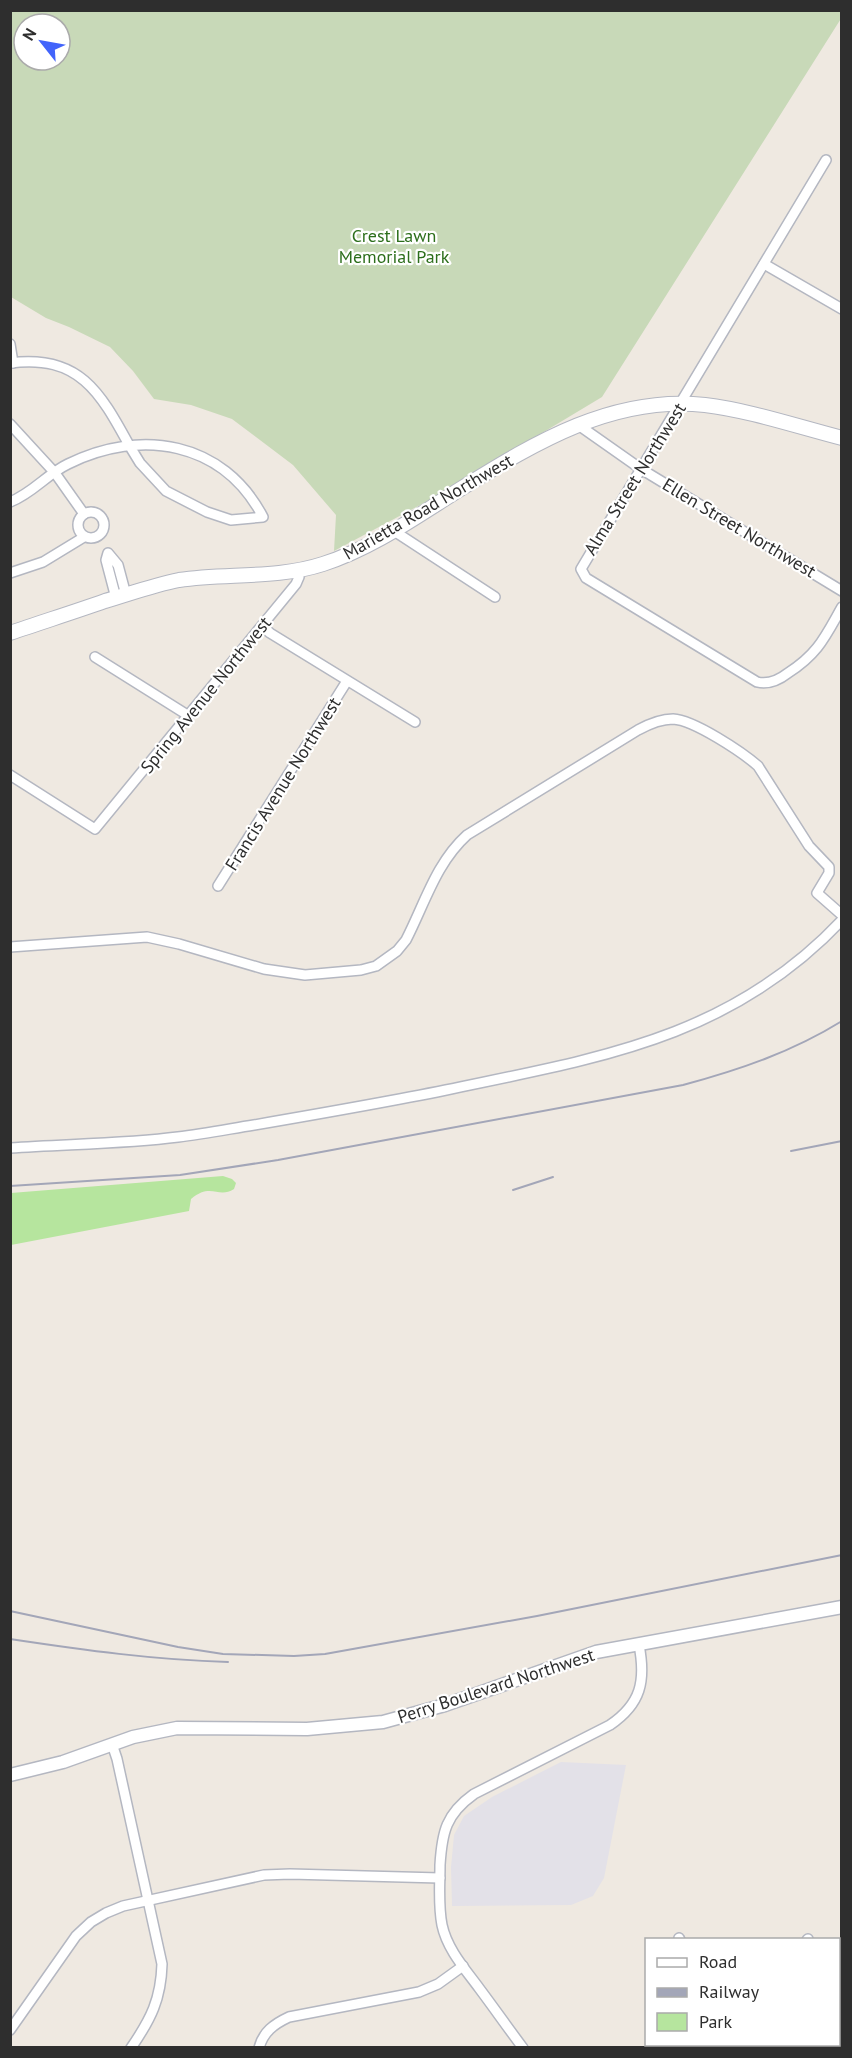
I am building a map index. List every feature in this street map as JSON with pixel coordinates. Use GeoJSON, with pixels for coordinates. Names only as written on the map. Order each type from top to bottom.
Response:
{"type":"FeatureCollection","features":[{"type":"Feature","properties":{"kind":"main road","name":"Marietta Road Northwest"},"geometry":{"type":"LineString","coordinates":[[10,633],[121,596],[186,579],[298,570],[344,556],[394,531],[474,480],[577,424],[629,408],[681,403],[727,408],[842,438]]}},
{"type":"Feature","properties":{"kind":"street","name":"Alma Street Northwest"},"geometry":{"type":"LineString","coordinates":[[826,160],[582,565],[583,575],[757,682],[769,683],[802,665],[819,647],[842,607]]}},
{"type":"Feature","properties":{"kind":"street"},"geometry":{"type":"LineString","coordinates":[[766,261],[842,309]]}},
{"type":"Feature","properties":{"kind":"street"},"geometry":{"type":"LineString","coordinates":[[10,344],[12,363],[53,364],[74,374],[92,387],[107,404],[129,445],[140,463],[166,491],[207,512],[231,520],[263,518],[255,502],[243,488],[207,460],[183,449],[146,444],[129,445],[95,452],[66,465],[38,487],[10,502]]}},
{"type":"Feature","properties":{"kind":"street"},"geometry":{"type":"LineString","coordinates":[[10,424],[54,473],[84,514]]}},
{"type":"Feature","properties":{"kind":"street","name":"Ellen Street Northwest"},"geometry":{"type":"LineString","coordinates":[[577,424],[641,468],[842,591]]}},
{"type":"Feature","properties":{"kind":"street"},"geometry":{"type":"LineString","coordinates":[[10,573],[43,562],[84,537],[93,538],[100,534],[104,524],[102,518],[94,512],[80,517],[77,526],[84,537]]}},
{"type":"Feature","properties":{"kind":"street"},"geometry":{"type":"LineString","coordinates":[[394,531],[495,597]]}},
{"type":"Feature","properties":{"kind":"street"},"geometry":{"type":"LineString","coordinates":[[100,534],[108,553],[118,565],[121,596]]}},
{"type":"Feature","properties":{"kind":"street","name":"Spring Avenue Northwest"},"geometry":{"type":"LineString","coordinates":[[10,775],[95,829],[296,584],[299,577],[298,570]]}},
{"type":"Feature","properties":{"kind":"street"},"geometry":{"type":"LineString","coordinates":[[262,626],[415,722]]}},
{"type":"Feature","properties":{"kind":"street"},"geometry":{"type":"LineString","coordinates":[[94,657],[189,716]]}},
{"type":"Feature","properties":{"kind":"street","name":"Francis Avenue Northwest"},"geometry":{"type":"LineString","coordinates":[[218,886],[347,681]]}},
{"type":"Feature","properties":{"kind":"street"},"geometry":{"type":"LineString","coordinates":[[10,947],[147,937],[284,973],[332,974],[376,966],[397,951],[406,940],[443,862],[467,835],[638,730],[655,721],[674,719],[703,730],[758,766],[809,846],[829,867],[829,873],[817,893],[842,915]]}},
{"type":"Feature","properties":{"kind":"street"},"geometry":{"type":"LineString","coordinates":[[10,1148],[202,1134],[354,1108],[560,1066],[625,1050],[718,1014],[756,992],[788,969],[842,920]]}},
{"type":"Feature","properties":{"kind":"street","name":"Perry Boulevard Northwest"},"geometry":{"type":"LineString","coordinates":[[10,1775],[63,1762],[133,1737],[177,1728],[307,1729],[383,1722],[445,1705],[596,1652],[842,1606]]}},
{"type":"Feature","properties":{"kind":"street"},"geometry":{"type":"LineString","coordinates":[[523,2048],[450,1947],[442,1927],[439,1907],[444,1832],[450,1816],[474,1794],[610,1725],[628,1710],[638,1696],[642,1681],[643,1664],[639,1645]]}},
{"type":"Feature","properties":{"kind":"street"},"geometry":{"type":"LineString","coordinates":[[112,1744],[162,1964],[161,1985],[156,2005],[131,2048]]}},
{"type":"Feature","properties":{"kind":"street"},"geometry":{"type":"LineString","coordinates":[[10,2030],[76,1936],[91,1922],[123,1906],[264,1875],[440,1878]]}},
{"type":"Feature","properties":{"kind":"street"},"geometry":{"type":"LineString","coordinates":[[258,2048],[266,2033],[276,2023],[289,2017],[419,1992],[438,1984],[463,1966]]}},
{"type":"Feature","properties":{"kind":"shaded area"},"geometry":{"type":"Polygon","coordinates":[[[561,1762],[626,1765],[604,1878],[593,1896],[571,1905],[452,1906],[451,1867],[454,1835],[464,1816],[492,1797],[561,1762]]]}},
{"type":"Feature","properties":{"kind":"green space","name":"Crest Lawn Memorial Park"},"geometry":{"type":"Polygon","coordinates":[[[841,10],[842,17],[602,397],[437,496],[334,551],[336,515],[293,465],[232,419],[191,405],[154,399],[133,371],[110,347],[46,318],[11,297],[10,11],[841,10]]]}},
{"type":"Feature","properties":{"kind":"green space"},"geometry":{"type":"Polygon","coordinates":[[[223,1176],[236,1183],[234,1189],[228,1192],[209,1191],[198,1194],[191,1199],[189,1211],[11,1245],[11,1193],[223,1176]]]}},
{"type":"Feature","properties":{"kind":"railway"},"geometry":{"type":"LineString","coordinates":[[10,1186],[180,1175],[278,1160],[683,1085],[765,1059],[804,1042],[842,1021]]}},
{"type":"Feature","properties":{"kind":"railway"},"geometry":{"type":"LineString","coordinates":[[791,1151],[842,1141]]}},
{"type":"Feature","properties":{"kind":"railway"},"geometry":{"type":"LineString","coordinates":[[513,1190],[553,1177]]}},
{"type":"Feature","properties":{"kind":"railway"},"geometry":{"type":"LineString","coordinates":[[10,1611],[178,1647],[223,1654],[294,1656],[325,1654],[537,1616],[842,1555]]}},
{"type":"Feature","properties":{"kind":"railway"},"geometry":{"type":"LineString","coordinates":[[10,1639],[146,1657],[228,1662]]}}]}
